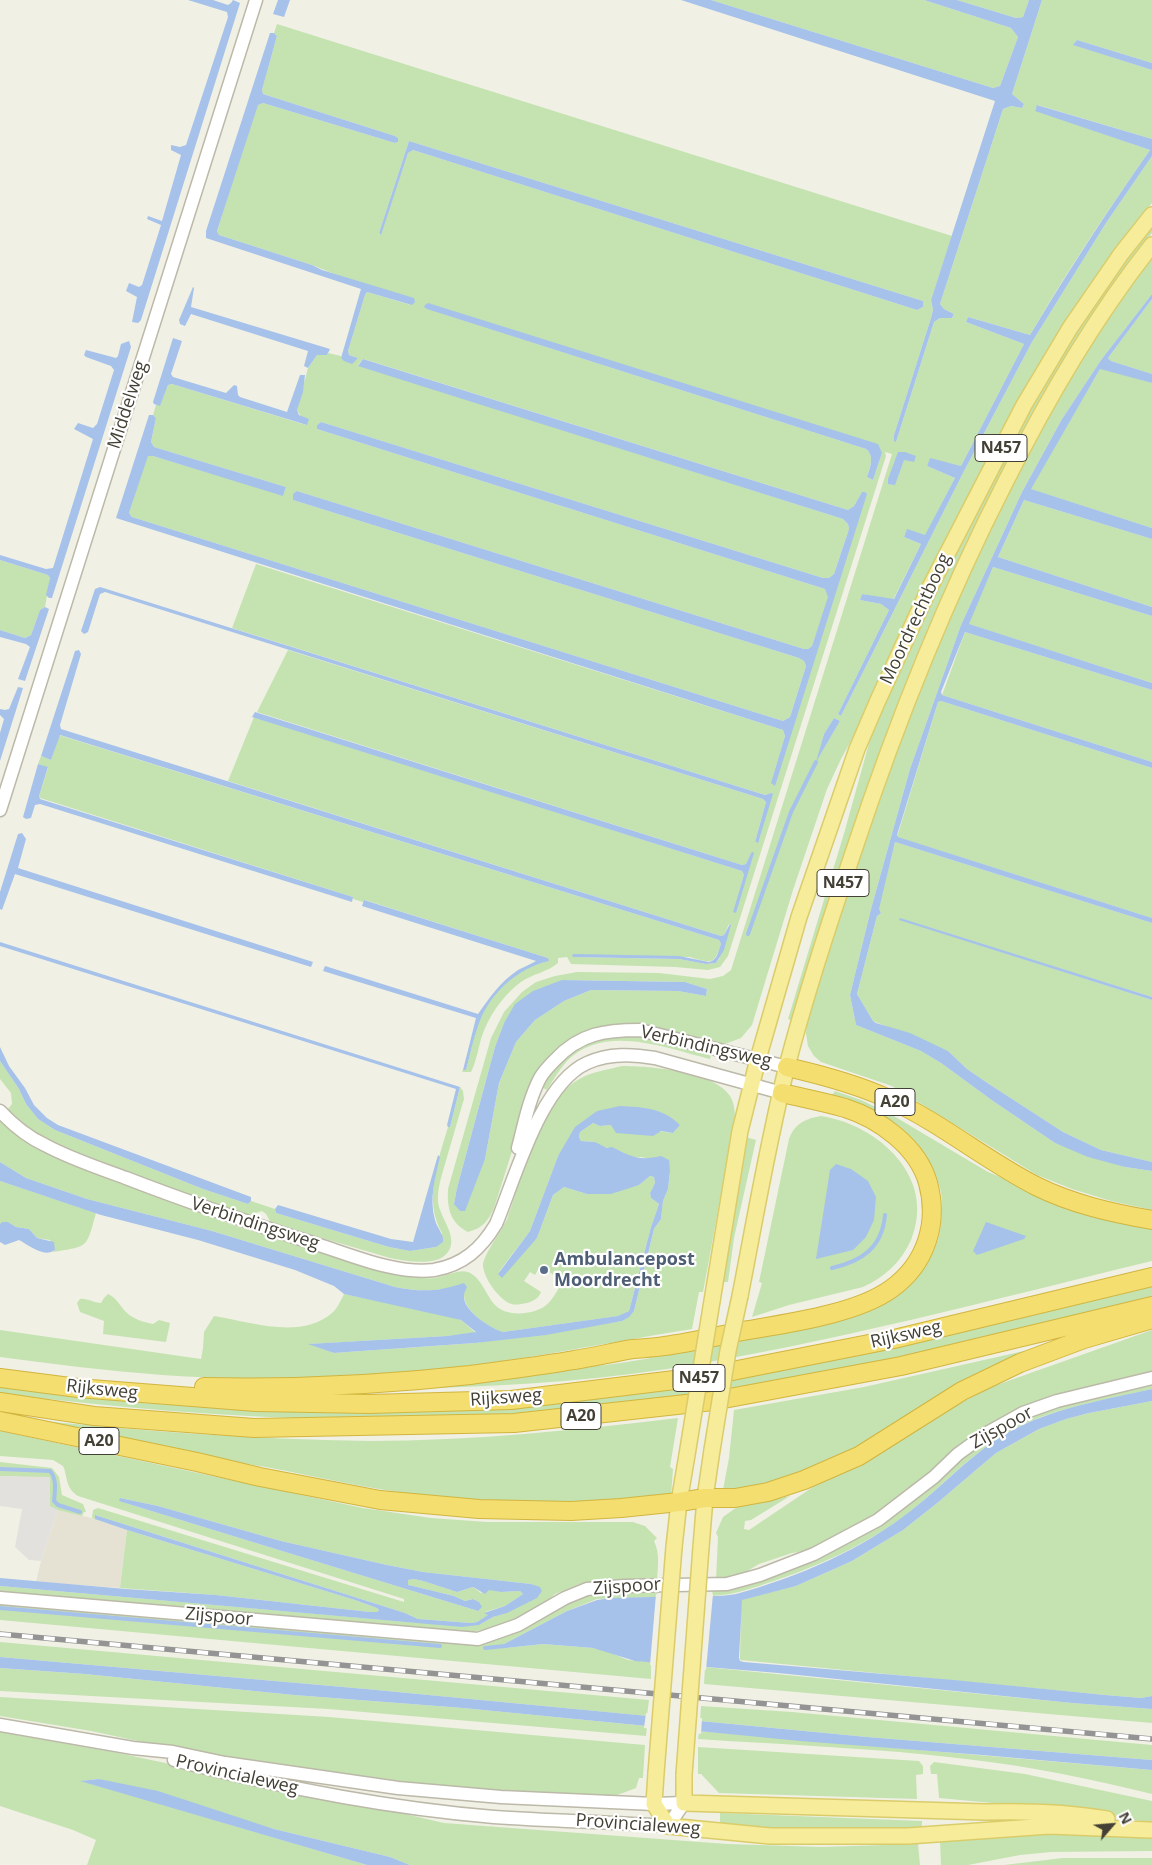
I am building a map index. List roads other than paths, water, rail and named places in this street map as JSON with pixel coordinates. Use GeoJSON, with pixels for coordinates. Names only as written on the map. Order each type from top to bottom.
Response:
{"type":"FeatureCollection","features":[{"type":"Feature","properties":{"kind":"highway","name":"A20"},"geometry":{"type":"LineString","coordinates":[[787,1067],[835,1079],[890,1099],[923,1117],[1035,1186],[1065,1199],[1111,1212],[1152,1220]]}},
{"type":"Feature","properties":{"kind":"highway","name":"A20"},"geometry":{"type":"LineString","coordinates":[[152,1395],[174,1387],[312,1388],[377,1384],[471,1374],[574,1360],[632,1349],[664,1346],[812,1318],[863,1305],[891,1289],[910,1272],[922,1254],[929,1238],[932,1218],[932,1196],[925,1174],[915,1156],[894,1135],[871,1120],[847,1109],[782,1093]]}},
{"type":"Feature","properties":{"kind":"highway","name":"Rijksweg"},"geometry":{"type":"LineString","coordinates":[[0,1378],[152,1395],[256,1402],[369,1404],[511,1400],[707,1376],[894,1339],[1152,1277]]}},
{"type":"Feature","properties":{"kind":"highway","name":"Rijksweg"},"geometry":{"type":"LineString","coordinates":[[0,1402],[94,1416],[254,1428],[514,1423],[712,1402],[901,1366],[1152,1306]]}},
{"type":"Feature","properties":{"kind":"highway"},"geometry":{"type":"LineString","coordinates":[[679,1502],[705,1498],[735,1498],[768,1492],[804,1480],[859,1456],[962,1390],[1020,1363],[1084,1340],[1152,1319]]}},
{"type":"Feature","properties":{"kind":"highway","name":"A20"},"geometry":{"type":"LineString","coordinates":[[0,1421],[260,1477],[380,1500],[479,1509],[571,1510],[679,1502]]}},
{"type":"Feature","properties":{"kind":"main road","name":"Moordrechtboog"},"geometry":{"type":"LineString","coordinates":[[758,1059],[799,917],[841,796],[861,740],[903,643],[970,507],[1024,405],[1070,328],[1121,254],[1152,215]]}},
{"type":"Feature","properties":{"kind":"main road","name":"Moordrechtboog"},"geometry":{"type":"LineString","coordinates":[[787,1067],[821,947],[869,804],[906,702],[950,598],[986,519],[1039,415],[1082,344],[1134,267],[1152,245]]}},
{"type":"Feature","properties":{"kind":"main road","name":"N457"},"geometry":{"type":"LineString","coordinates":[[654,1804],[679,1502],[740,1131],[758,1059]]}},
{"type":"Feature","properties":{"kind":"main road","name":"N457"},"geometry":{"type":"LineString","coordinates":[[684,1803],[684,1775],[705,1498],[728,1351],[787,1067]]}},
{"type":"Feature","properties":{"kind":"main road","name":"Provincialeweg"},"geometry":{"type":"LineString","coordinates":[[684,1803],[985,1812],[1024,1811],[1091,1816],[1128,1823],[1151,1830]]}},
{"type":"Feature","properties":{"kind":"main road"},"geometry":{"type":"LineString","coordinates":[[654,1804],[668,1826]]}},
{"type":"Feature","properties":{"kind":"main road","name":"Provincialeweg"},"geometry":{"type":"LineString","coordinates":[[668,1826],[770,1836],[908,1836],[1049,1826],[1151,1830]]}},
{"type":"Feature","properties":{"kind":"street","name":"Middelweg"},"geometry":{"type":"LineString","coordinates":[[0,810],[256,0]]}},
{"type":"Feature","properties":{"kind":"street","name":"Verbindingsweg"},"geometry":{"type":"LineString","coordinates":[[501,1211],[528,1111],[541,1077],[560,1055],[579,1040],[615,1030],[640,1030],[787,1067]]}},
{"type":"Feature","properties":{"kind":"street","name":"Verbindingsweg"},"geometry":{"type":"LineString","coordinates":[[0,1111],[31,1137],[75,1159],[235,1219],[397,1268],[433,1270],[462,1261],[478,1249],[487,1238],[501,1211],[534,1128],[547,1102],[571,1074],[586,1064],[616,1056],[634,1055],[655,1058],[782,1093]]}},
{"type":"Feature","properties":{"kind":"street","name":"Zijspoor"},"geometry":{"type":"LineString","coordinates":[[0,1598],[478,1639],[518,1625],[565,1598],[587,1589],[624,1586],[727,1584],[760,1575],[814,1554],[878,1520],[934,1477],[958,1454],[987,1433],[1023,1413],[1057,1401],[1152,1378]]}},
{"type":"Feature","properties":{"kind":"street","name":"Provincialeweg"},"geometry":{"type":"LineString","coordinates":[[0,1725],[336,1780],[453,1794],[654,1804],[684,1803]]}},
{"type":"Feature","properties":{"kind":"street","name":"Provincialeweg"},"geometry":{"type":"LineString","coordinates":[[133,1748],[221,1772],[371,1802],[494,1817],[668,1826]]}},
{"type":"Feature","properties":{"kind":"street"},"geometry":{"type":"LineString","coordinates":[[668,1826],[684,1803]]}},
{"type":"Feature","properties":{"kind":"water"},"geometry":{"type":"Polygon","coordinates":[[[188,0],[213,0],[228,5],[233,0],[240,3],[141,320],[138,323],[132,322],[137,297],[126,291],[129,283],[139,287],[142,285],[161,225],[147,219],[148,216],[162,221],[181,155],[171,150],[171,145],[180,147],[186,145],[228,17],[227,12],[188,0]]]}},
{"type":"Feature","properties":{"kind":"water"},"geometry":{"type":"Polygon","coordinates":[[[278,0],[290,0],[284,17],[273,14],[278,0]]]}},
{"type":"Feature","properties":{"kind":"water"},"geometry":{"type":"Polygon","coordinates":[[[681,0],[711,0],[993,88],[1000,86],[1018,37],[1011,28],[924,0],[957,0],[1016,18],[1023,17],[1029,0],[1042,0],[1012,94],[1024,104],[1022,108],[1011,106],[1003,109],[940,304],[944,309],[954,314],[952,318],[940,318],[934,322],[896,442],[894,441],[894,435],[933,310],[931,300],[995,101],[681,0]]]}},
{"type":"Feature","properties":{"kind":"water"},"geometry":{"type":"Polygon","coordinates":[[[270,33],[274,33],[277,36],[262,90],[263,94],[395,136],[398,138],[398,142],[395,143],[263,103],[258,105],[217,231],[219,235],[312,265],[322,270],[414,298],[415,302],[412,305],[367,292],[348,351],[349,355],[358,358],[352,364],[341,358],[361,289],[206,238],[206,231],[270,33]]]}},
{"type":"Feature","properties":{"kind":"water"},"geometry":{"type":"Polygon","coordinates":[[[1077,40],[1152,63],[1152,70],[1073,45],[1077,40]]]}},
{"type":"Feature","properties":{"kind":"water"},"geometry":{"type":"Polygon","coordinates":[[[1037,105],[1152,139],[1152,156],[1106,223],[1032,342],[963,473],[841,716],[838,714],[889,610],[881,604],[860,600],[862,594],[894,599],[921,544],[904,537],[907,529],[925,535],[955,478],[927,466],[930,458],[961,466],[1024,344],[966,322],[968,317],[1030,335],[1088,241],[1150,150],[1035,111],[1037,105]]]}},
{"type":"Feature","properties":{"kind":"water"},"geometry":{"type":"Polygon","coordinates":[[[409,141],[923,301],[923,307],[917,310],[413,150],[408,153],[381,235],[379,233],[409,141]]]}},
{"type":"Feature","properties":{"kind":"water"},"geometry":{"type":"Polygon","coordinates":[[[193,287],[191,307],[330,349],[327,355],[317,355],[308,368],[304,366],[308,351],[191,314],[185,326],[180,324],[179,320],[193,287]]]}},
{"type":"Feature","properties":{"kind":"water"},"geometry":{"type":"Polygon","coordinates":[[[1152,294],[1152,299],[1108,358],[1111,361],[1152,374],[1152,383],[1100,369],[1031,489],[1152,528],[1152,539],[1024,500],[998,557],[1152,607],[1152,616],[993,567],[969,624],[1152,683],[1152,690],[965,632],[941,692],[942,695],[1152,762],[1152,768],[941,701],[938,702],[897,835],[898,837],[1152,918],[1152,923],[895,842],[879,909],[881,913],[877,916],[857,994],[876,1023],[910,1033],[948,1051],[967,1069],[1063,1132],[1101,1150],[1152,1162],[1152,1171],[1125,1167],[1088,1157],[1055,1143],[921,1051],[856,1025],[850,995],[871,909],[910,769],[961,625],[1022,492],[1062,419],[1101,360],[1152,294]]]}},
{"type":"Feature","properties":{"kind":"water"},"geometry":{"type":"Polygon","coordinates":[[[428,303],[878,444],[882,453],[873,480],[867,477],[871,459],[866,449],[427,309],[424,307],[428,303]]]}},
{"type":"Feature","properties":{"kind":"water"},"geometry":{"type":"Polygon","coordinates":[[[173,338],[182,341],[171,374],[173,377],[226,393],[234,385],[237,386],[240,397],[287,412],[300,375],[305,375],[303,392],[297,410],[299,415],[309,419],[307,425],[172,384],[168,385],[160,406],[154,404],[153,402],[173,338]]]}},
{"type":"Feature","properties":{"kind":"water"},"geometry":{"type":"Polygon","coordinates":[[[129,341],[131,347],[52,598],[49,598],[46,595],[50,578],[48,575],[0,560],[0,555],[46,569],[53,568],[93,439],[74,429],[78,423],[93,428],[97,424],[114,370],[111,366],[84,355],[86,350],[116,358],[121,344],[129,341]]]}},
{"type":"Feature","properties":{"kind":"water"},"geometry":{"type":"Polygon","coordinates":[[[363,359],[848,510],[854,506],[862,492],[867,494],[775,786],[771,783],[785,736],[783,730],[116,518],[149,415],[153,415],[156,418],[151,442],[154,447],[286,487],[283,496],[148,456],[129,513],[132,517],[783,721],[790,717],[806,666],[804,661],[799,658],[293,500],[293,494],[297,491],[804,649],[812,646],[828,597],[825,589],[317,429],[317,425],[321,422],[823,578],[829,578],[834,574],[849,529],[848,524],[843,519],[358,366],[363,359]]]}},
{"type":"Feature","properties":{"kind":"water"},"geometry":{"type":"Polygon","coordinates":[[[898,452],[905,452],[916,456],[914,462],[904,460],[895,485],[888,484],[888,479],[898,452]]]}},
{"type":"Feature","properties":{"kind":"water"},"geometry":{"type":"Polygon","coordinates":[[[100,587],[765,795],[771,793],[773,794],[758,843],[755,842],[766,802],[763,799],[105,592],[100,594],[88,632],[84,634],[81,631],[95,589],[100,587]]]}},
{"type":"Feature","properties":{"kind":"water"},"geometry":{"type":"Polygon","coordinates":[[[45,607],[49,609],[25,681],[18,679],[30,647],[26,644],[0,637],[0,630],[25,638],[31,635],[40,610],[45,607]]]}},
{"type":"Feature","properties":{"kind":"water"},"geometry":{"type":"Polygon","coordinates":[[[79,650],[81,654],[60,725],[61,729],[721,936],[724,935],[730,924],[724,950],[716,963],[706,964],[679,959],[573,957],[572,955],[574,954],[679,956],[709,962],[716,957],[721,944],[719,940],[60,735],[51,760],[41,756],[75,651],[79,650]]]}},
{"type":"Feature","properties":{"kind":"water"},"geometry":{"type":"Polygon","coordinates":[[[18,687],[23,688],[0,761],[0,733],[4,719],[0,715],[0,709],[9,709],[18,687]]]}},
{"type":"Feature","properties":{"kind":"water"},"geometry":{"type":"Polygon","coordinates":[[[255,712],[742,865],[746,864],[753,852],[736,913],[733,912],[744,875],[742,871],[252,717],[255,712]]]}},
{"type":"Feature","properties":{"kind":"water"},"geometry":{"type":"Polygon","coordinates":[[[834,718],[840,721],[816,762],[824,734],[834,718]]]}},
{"type":"Feature","properties":{"kind":"water"},"geometry":{"type":"Polygon","coordinates":[[[38,764],[48,767],[39,796],[40,799],[353,897],[352,902],[40,804],[35,805],[31,818],[26,819],[23,817],[38,764]]]}},
{"type":"Feature","properties":{"kind":"water"},"geometry":{"type":"Polygon","coordinates":[[[22,833],[26,839],[18,868],[313,962],[311,967],[15,874],[2,910],[0,909],[0,892],[18,834],[22,833]]]}},
{"type":"Feature","properties":{"kind":"water"},"geometry":{"type":"Polygon","coordinates":[[[364,900],[548,958],[549,961],[515,976],[496,994],[478,1026],[466,1070],[463,1070],[476,1018],[323,971],[325,966],[478,1014],[506,980],[518,970],[536,961],[362,906],[364,900]]]}},
{"type":"Feature","properties":{"kind":"water"},"geometry":{"type":"Polygon","coordinates":[[[900,918],[1152,997],[1152,1000],[899,920],[900,918]]]}},
{"type":"Feature","properties":{"kind":"water"},"geometry":{"type":"Polygon","coordinates":[[[0,942],[460,1087],[450,1127],[447,1125],[456,1089],[0,946],[0,942]]]}},
{"type":"Feature","properties":{"kind":"water"},"geometry":{"type":"Polygon","coordinates":[[[562,980],[685,982],[707,989],[706,996],[678,991],[591,990],[564,1001],[535,1020],[516,1042],[499,1083],[485,1159],[465,1211],[460,1211],[454,1204],[457,1188],[495,1047],[504,1023],[515,1004],[533,991],[562,980]]]}},
{"type":"Feature","properties":{"kind":"water"},"geometry":{"type":"Polygon","coordinates":[[[0,1047],[9,1066],[25,1088],[34,1105],[47,1118],[58,1125],[251,1197],[251,1201],[248,1204],[203,1189],[55,1130],[38,1119],[26,1104],[19,1089],[0,1061],[0,1047]]]}},
{"type":"Feature","properties":{"kind":"water"},"geometry":{"type":"Polygon","coordinates":[[[620,1106],[645,1108],[660,1112],[680,1125],[673,1133],[661,1131],[653,1136],[616,1133],[611,1125],[600,1126],[593,1123],[580,1132],[579,1137],[581,1141],[595,1142],[607,1148],[612,1147],[636,1157],[661,1156],[669,1160],[668,1189],[663,1201],[661,1219],[654,1229],[634,1311],[622,1321],[546,1335],[475,1343],[334,1353],[308,1344],[447,1336],[476,1332],[461,1320],[344,1294],[334,1286],[295,1270],[198,1240],[101,1215],[0,1181],[0,1162],[26,1178],[87,1199],[212,1231],[395,1287],[429,1290],[464,1283],[467,1287],[464,1295],[467,1307],[478,1318],[491,1327],[503,1332],[618,1316],[629,1311],[659,1204],[651,1198],[650,1193],[655,1183],[654,1177],[650,1176],[639,1185],[611,1194],[587,1194],[564,1187],[553,1195],[537,1238],[502,1278],[498,1274],[530,1231],[558,1156],[575,1127],[597,1111],[620,1106]]]}},
{"type":"Feature","properties":{"kind":"water"},"geometry":{"type":"Polygon","coordinates":[[[438,1155],[440,1157],[433,1188],[433,1212],[443,1242],[436,1247],[410,1251],[389,1247],[276,1213],[275,1209],[278,1205],[391,1239],[413,1242],[438,1155]]]}},
{"type":"Feature","properties":{"kind":"water"},"geometry":{"type":"Polygon","coordinates":[[[836,1164],[851,1169],[868,1181],[876,1197],[874,1220],[866,1237],[853,1250],[816,1259],[830,1170],[836,1164]]]}},
{"type":"Feature","properties":{"kind":"water"},"geometry":{"type":"Polygon","coordinates":[[[8,1222],[16,1227],[29,1229],[37,1238],[54,1242],[55,1250],[46,1253],[42,1252],[19,1240],[5,1245],[0,1242],[0,1224],[8,1222]]]}},
{"type":"Feature","properties":{"kind":"water"},"geometry":{"type":"Polygon","coordinates":[[[986,1222],[1026,1236],[1024,1239],[977,1255],[973,1251],[986,1222]]]}},
{"type":"Feature","properties":{"kind":"water"},"geometry":{"type":"Polygon","coordinates":[[[1152,1389],[1152,1401],[1089,1413],[1039,1429],[996,1453],[903,1530],[852,1561],[796,1586],[742,1600],[739,1658],[740,1661],[744,1662],[1141,1698],[1152,1696],[1152,1709],[635,1661],[593,1648],[543,1644],[506,1648],[504,1644],[567,1611],[597,1600],[730,1595],[806,1570],[851,1549],[893,1524],[982,1450],[1024,1424],[1096,1401],[1152,1389]]]}},
{"type":"Feature","properties":{"kind":"water"},"geometry":{"type":"Polygon","coordinates":[[[120,1498],[158,1506],[281,1541],[387,1565],[423,1572],[531,1584],[540,1587],[542,1591],[537,1598],[507,1613],[493,1617],[479,1625],[462,1627],[0,1586],[0,1578],[216,1595],[370,1612],[377,1612],[379,1610],[355,1600],[127,1530],[95,1519],[95,1515],[405,1613],[418,1619],[477,1622],[488,1615],[484,1613],[505,1606],[523,1594],[520,1591],[501,1592],[489,1590],[485,1594],[473,1587],[457,1592],[423,1581],[408,1580],[408,1585],[454,1596],[465,1601],[473,1599],[479,1602],[482,1607],[478,1611],[119,1501],[120,1498]]]}},
{"type":"Feature","properties":{"kind":"water"},"geometry":{"type":"Polygon","coordinates":[[[0,1657],[366,1689],[867,1737],[1152,1760],[1152,1770],[800,1741],[463,1708],[294,1695],[85,1674],[0,1668],[0,1657]]]}},
{"type":"Feature","properties":{"kind":"water"},"geometry":{"type":"Polygon","coordinates":[[[99,1779],[158,1791],[274,1829],[390,1857],[410,1865],[367,1865],[80,1781],[99,1779]]]}},
{"type":"Feature","properties":{"kind":"waterway"},"geometry":{"type":"LineString","coordinates":[[748,934],[791,812],[816,762]]}},
{"type":"Feature","properties":{"kind":"waterway"},"geometry":{"type":"LineString","coordinates":[[832,1268],[853,1261],[869,1251],[880,1236],[885,1215]]}},
{"type":"Feature","properties":{"kind":"waterway"},"geometry":{"type":"LineString","coordinates":[[0,1469],[50,1471],[55,1481],[54,1501],[58,1505],[80,1512]]}},
{"type":"Feature","properties":{"kind":"waterway"},"geometry":{"type":"LineString","coordinates":[[0,1608],[440,1646]]}},
{"type":"Feature","properties":{"kind":"waterway"},"geometry":{"type":"LineString","coordinates":[[485,1648],[505,1646]]}},
{"type":"Feature","properties":{"kind":"railway"},"geometry":{"type":"LineString","coordinates":[[0,1634],[1152,1739]]}},
{"type":"Feature","properties":{"kind":"place","name":"Ambulancepost Moordrecht"},"geometry":{"type":"Point","coordinates":[544,1270]}}]}
